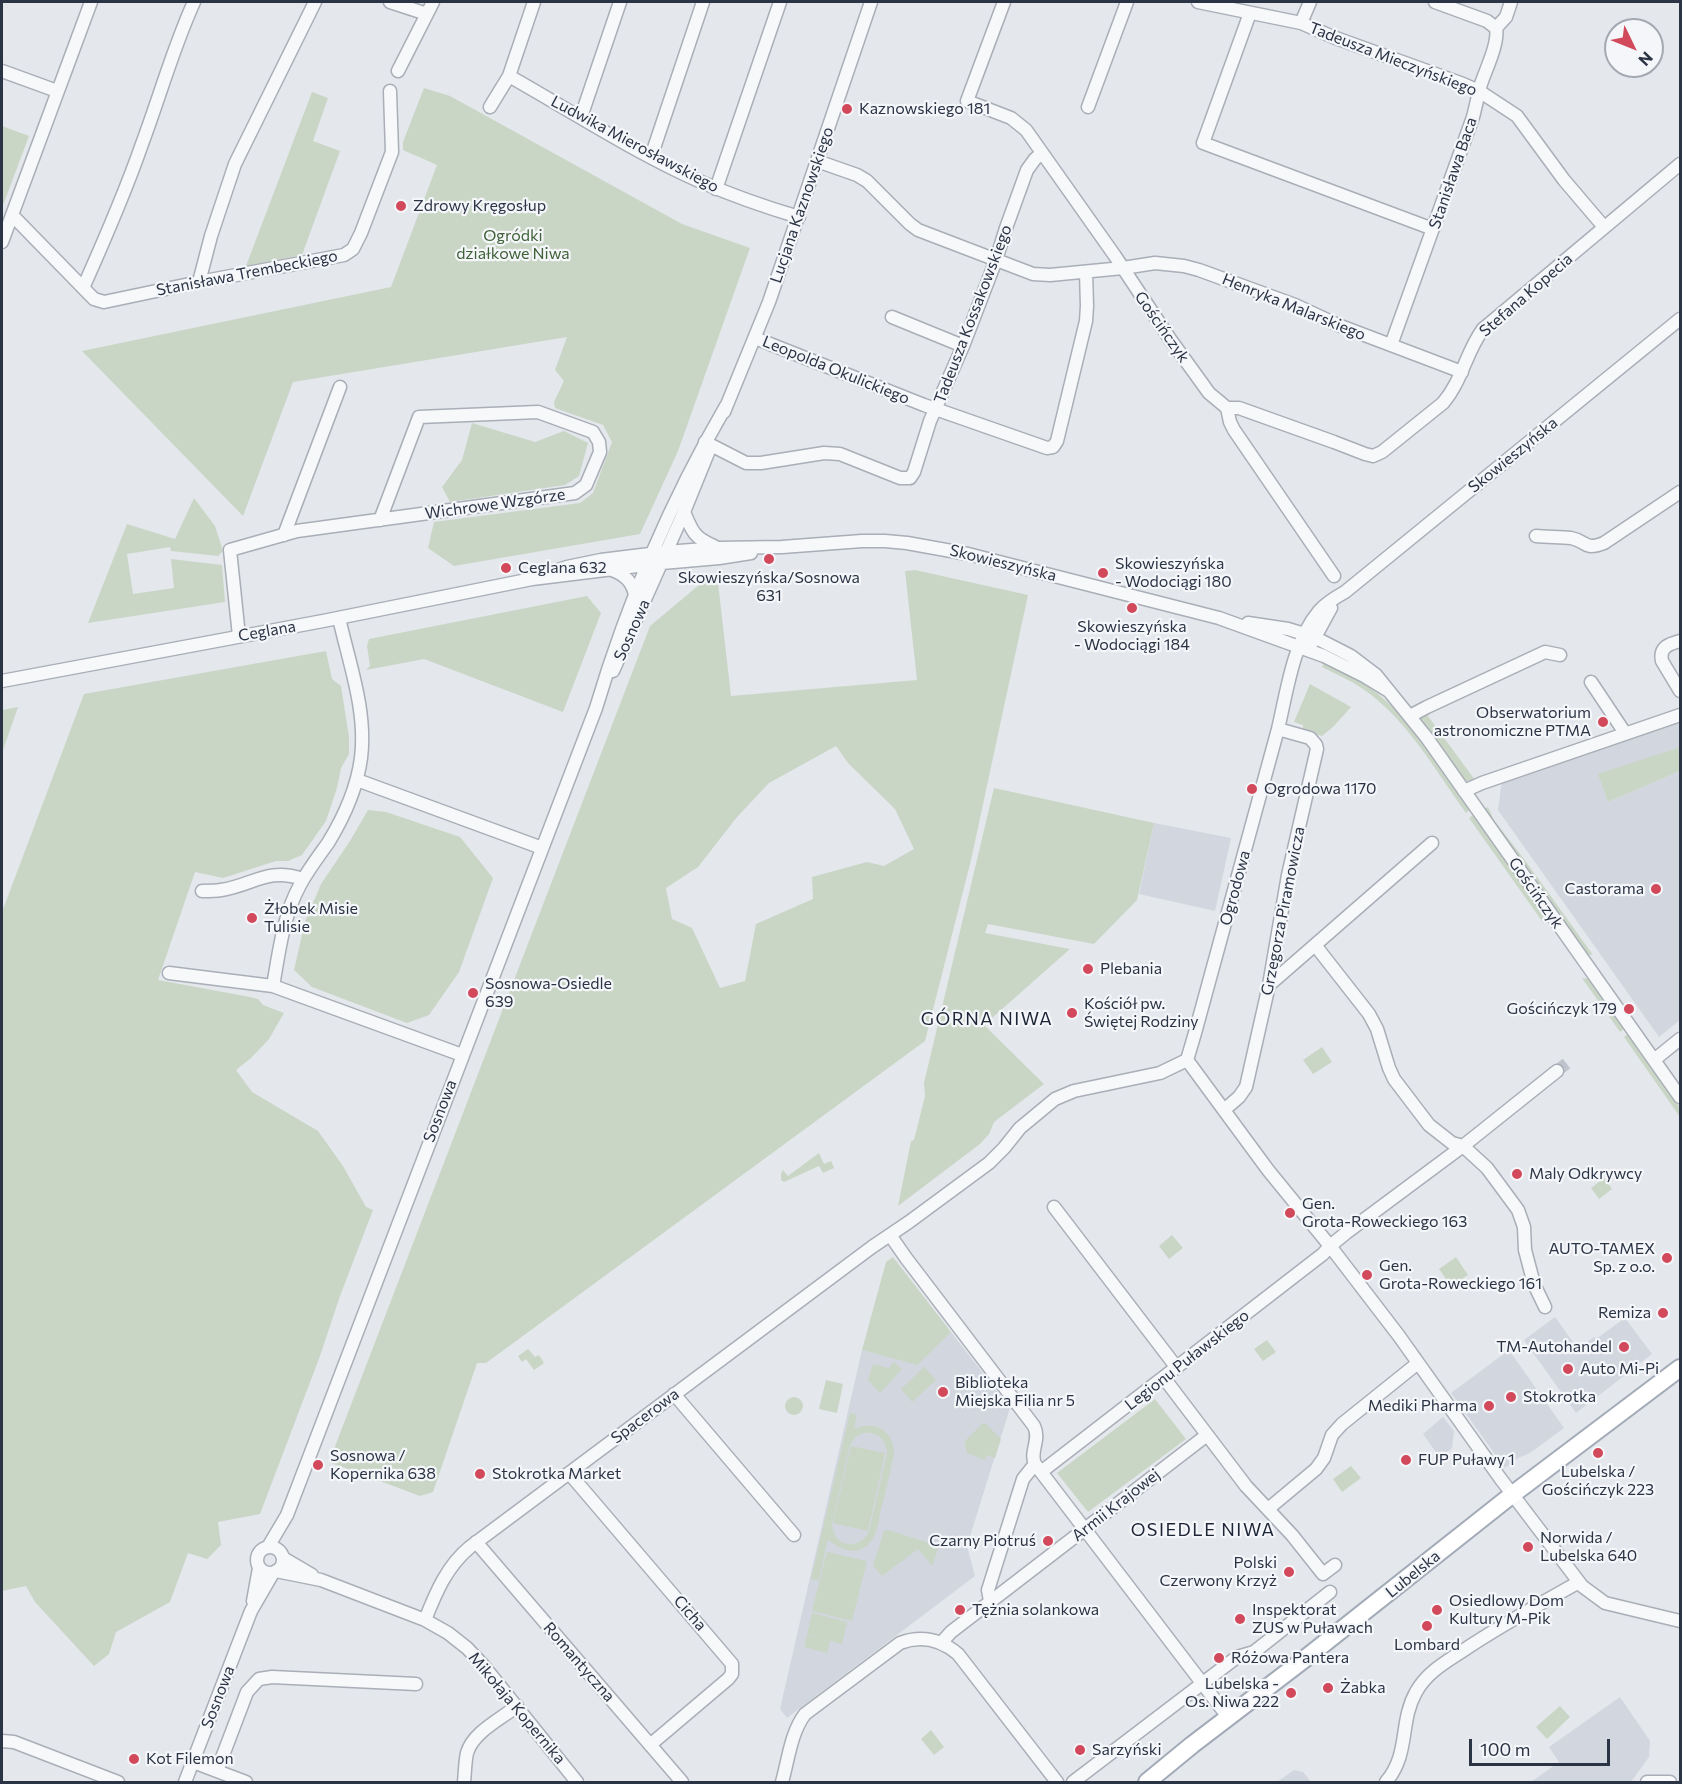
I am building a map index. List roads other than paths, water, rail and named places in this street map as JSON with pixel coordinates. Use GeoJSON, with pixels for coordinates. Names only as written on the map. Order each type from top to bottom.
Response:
{"type":"FeatureCollection","features":[{"type":"Feature","properties":{"kind":"main road","name":"Lubelska"},"geometry":{"type":"LineString","coordinates":[[1148,1782],[1513,1494],[1680,1368]]}},
{"type":"Feature","properties":{"kind":"street"},"geometry":{"type":"LineString","coordinates":[[2,242],[91,2]]}},
{"type":"Feature","properties":{"kind":"street"},"geometry":{"type":"LineString","coordinates":[[83,288],[114,219],[143,144],[175,46],[194,2]]}},
{"type":"Feature","properties":{"kind":"street"},"geometry":{"type":"LineString","coordinates":[[199,282],[235,164],[315,2]]}},
{"type":"Feature","properties":{"kind":"street"},"geometry":{"type":"LineString","coordinates":[[390,2],[427,14]]}},
{"type":"Feature","properties":{"kind":"street"},"geometry":{"type":"LineString","coordinates":[[398,71],[433,2]]}},
{"type":"Feature","properties":{"kind":"street"},"geometry":{"type":"LineString","coordinates":[[490,107],[509,76],[534,2]]}},
{"type":"Feature","properties":{"kind":"street"},"geometry":{"type":"LineString","coordinates":[[581,117],[620,2]]}},
{"type":"Feature","properties":{"kind":"street"},"geometry":{"type":"LineString","coordinates":[[651,157],[703,2]]}},
{"type":"Feature","properties":{"kind":"street"},"geometry":{"type":"LineString","coordinates":[[716,189],[780,2]]}},
{"type":"Feature","properties":{"kind":"street","name":"Lucjana Kaznowskiego"},"geometry":{"type":"LineString","coordinates":[[650,560],[726,406],[755,338],[799,217],[871,2]]}},
{"type":"Feature","properties":{"kind":"street","name":"Gościńczyk"},"geometry":{"type":"LineString","coordinates":[[1004,2],[968,101],[1017,122],[1026,130],[1205,388],[1227,408],[1234,430],[1334,576]]}},
{"type":"Feature","properties":{"kind":"street"},"geometry":{"type":"LineString","coordinates":[[1088,107],[1128,2]]}},
{"type":"Feature","properties":{"kind":"street","name":"Tadeusza Mieczyńskiego"},"geometry":{"type":"LineString","coordinates":[[1198,2],[1301,23],[1479,91],[1517,116],[1564,180],[1604,227]]}},
{"type":"Feature","properties":{"kind":"street"},"geometry":{"type":"LineString","coordinates":[[1301,23],[1310,2]]}},
{"type":"Feature","properties":{"kind":"street"},"geometry":{"type":"LineString","coordinates":[[1435,2],[1487,21],[1496,28]]}},
{"type":"Feature","properties":{"kind":"street","name":"Stanisława Baca"},"geometry":{"type":"LineString","coordinates":[[1390,345],[1473,117],[1495,42],[1496,28],[1506,17],[1511,2]]}},
{"type":"Feature","properties":{"kind":"street"},"geometry":{"type":"LineString","coordinates":[[1250,13],[1203,143],[1433,230]]}},
{"type":"Feature","properties":{"kind":"street"},"geometry":{"type":"LineString","coordinates":[[2,71],[57,91]]}},
{"type":"Feature","properties":{"kind":"street","name":"Ludwika Mierosławskiego"},"geometry":{"type":"LineString","coordinates":[[509,76],[651,157],[716,189],[799,217]]}},
{"type":"Feature","properties":{"kind":"street","name":"Stanisława Trembeckiego"},"geometry":{"type":"LineString","coordinates":[[12,215],[94,299],[104,302],[344,255],[353,249],[361,233],[392,152],[390,91]]}},
{"type":"Feature","properties":{"kind":"street","name":"Tadeusza Kossakowskiego"},"geometry":{"type":"LineString","coordinates":[[708,444],[746,463],[753,464],[824,453],[840,454],[900,478],[910,478],[930,421],[963,346],[996,260],[1027,170],[1042,153]]}},
{"type":"Feature","properties":{"kind":"street","name":"Henryka Malarskiego"},"geometry":{"type":"LineString","coordinates":[[818,161],[867,181],[918,230],[1033,274],[1086,272],[1155,263],[1184,266],[1295,305],[1338,325],[1462,372]]}},
{"type":"Feature","properties":{"kind":"street","name":"Stefana Kopecia"},"geometry":{"type":"LineString","coordinates":[[1227,408],[1239,408],[1365,454],[1373,456],[1382,452],[1443,403],[1456,385],[1476,338],[1483,329],[1680,164]]}},
{"type":"Feature","properties":{"kind":"street","name":"Leopolda Okulickiego"},"geometry":{"type":"LineString","coordinates":[[755,338],[936,409],[1047,448],[1053,447],[1057,441],[1086,321],[1086,272]]}},
{"type":"Feature","properties":{"kind":"street"},"geometry":{"type":"LineString","coordinates":[[892,317],[963,346]]}},
{"type":"Feature","properties":{"kind":"street","name":"Skowieszyńska"},"geometry":{"type":"LineString","coordinates":[[1219,618],[1304,649],[1310,635],[1345,591],[1680,319]]}},
{"type":"Feature","properties":{"kind":"street"},"geometry":{"type":"LineString","coordinates":[[284,535],[340,387]]}},
{"type":"Feature","properties":{"kind":"street","name":"Wichrowe Wzgórze"},"geometry":{"type":"LineString","coordinates":[[239,636],[230,550],[297,531],[380,520],[575,493],[586,485],[600,452],[599,442],[593,432],[538,412],[419,417],[380,520]]}},
{"type":"Feature","properties":{"kind":"street","name":"Lucjana Kaznowskiego"},"geometry":{"type":"LineString","coordinates":[[664,557],[684,512],[708,444]]}},
{"type":"Feature","properties":{"kind":"street"},"geometry":{"type":"LineString","coordinates":[[1536,536],[1574,539],[1594,547],[1604,543],[1680,492]]}},
{"type":"Feature","properties":{"kind":"street"},"geometry":{"type":"LineString","coordinates":[[684,512],[693,533],[700,541],[718,548]]}},
{"type":"Feature","properties":{"kind":"street","name":"Skowieszyńska"},"geometry":{"type":"LineString","coordinates":[[664,557],[718,548],[885,541],[940,548],[1219,618],[1310,635]]}},
{"type":"Feature","properties":{"kind":"street","name":"Skowieszyńska"},"geometry":{"type":"LineString","coordinates":[[664,557],[734,556],[783,547]]}},
{"type":"Feature","properties":{"kind":"street","name":"Ceglana"},"geometry":{"type":"LineString","coordinates":[[2,681],[339,618],[532,579],[612,570],[664,557]]}},
{"type":"Feature","properties":{"kind":"street","name":"Sosnowa"},"geometry":{"type":"LineString","coordinates":[[277,1552],[287,1515],[596,708],[664,557]]}},
{"type":"Feature","properties":{"kind":"street","name":"Ceglana"},"geometry":{"type":"LineString","coordinates":[[532,579],[567,567],[601,560],[650,560]]}},
{"type":"Feature","properties":{"kind":"street","name":"Sosnowa"},"geometry":{"type":"LineString","coordinates":[[596,708],[612,654],[650,560]]}},
{"type":"Feature","properties":{"kind":"street"},"geometry":{"type":"LineString","coordinates":[[612,570],[622,574],[629,581],[635,596]]}},
{"type":"Feature","properties":{"kind":"street"},"geometry":{"type":"LineString","coordinates":[[273,986],[284,925],[290,906],[303,879],[340,822],[357,780],[361,757],[361,719],[339,618]]}},
{"type":"Feature","properties":{"kind":"street","name":"Gościńczyk"},"geometry":{"type":"LineString","coordinates":[[1310,635],[1344,652],[1365,666],[1376,675],[1410,716],[1680,1097]]}},
{"type":"Feature","properties":{"kind":"street"},"geometry":{"type":"LineString","coordinates":[[1680,641],[1665,646],[1661,656],[1680,691]]}},
{"type":"Feature","properties":{"kind":"street","name":"Gościńczyk"},"geometry":{"type":"LineString","coordinates":[[1304,649],[1346,666],[1389,691]]}},
{"type":"Feature","properties":{"kind":"street","name":"Ogrodowa"},"geometry":{"type":"LineString","coordinates":[[1186,1060],[1278,729],[1286,689],[1304,649]]}},
{"type":"Feature","properties":{"kind":"street"},"geometry":{"type":"LineString","coordinates":[[1410,716],[1545,652],[1560,655]]}},
{"type":"Feature","properties":{"kind":"street"},"geometry":{"type":"LineString","coordinates":[[1591,682],[1625,733]]}},
{"type":"Feature","properties":{"kind":"street"},"geometry":{"type":"LineString","coordinates":[[1464,791],[1680,715]]}},
{"type":"Feature","properties":{"kind":"street","name":"Grzegorza Piramowicza"},"geometry":{"type":"LineString","coordinates":[[1224,1110],[1239,1097],[1246,1087],[1269,985],[1288,875],[1317,749],[1310,738],[1278,729]]}},
{"type":"Feature","properties":{"kind":"street"},"geometry":{"type":"LineString","coordinates":[[357,780],[542,848]]}},
{"type":"Feature","properties":{"kind":"street"},"geometry":{"type":"LineString","coordinates":[[1269,985],[1432,843]]}},
{"type":"Feature","properties":{"kind":"street"},"geometry":{"type":"LineString","coordinates":[[202,891],[222,890],[267,876],[287,874],[303,879]]}},
{"type":"Feature","properties":{"kind":"street"},"geometry":{"type":"LineString","coordinates":[[1315,945],[1369,1014],[1389,1068],[1429,1125],[1452,1143],[1463,1146],[1487,1168],[1518,1210],[1524,1227],[1525,1250],[1534,1284],[1545,1307]]}},
{"type":"Feature","properties":{"kind":"street"},"geometry":{"type":"LineString","coordinates":[[170,973],[273,986],[462,1055]]}},
{"type":"Feature","properties":{"kind":"street"},"geometry":{"type":"LineString","coordinates":[[1654,1060],[1680,1039]]}},
{"type":"Feature","properties":{"kind":"street"},"geometry":{"type":"LineString","coordinates":[[1186,1060],[1268,1170],[1330,1246],[1579,1582],[1605,1603],[1680,1622]]}},
{"type":"Feature","properties":{"kind":"street","name":"Spacerowa"},"geometry":{"type":"LineString","coordinates":[[425,1620],[447,1571],[476,1542],[989,1163],[1020,1128],[1055,1099],[1074,1091],[1160,1074],[1186,1060]]}},
{"type":"Feature","properties":{"kind":"street","name":"Legionu Puławskiego"},"geometry":{"type":"LineString","coordinates":[[1038,1468],[1164,1378],[1323,1254],[1330,1246],[1463,1146],[1557,1071]]}},
{"type":"Feature","properties":{"kind":"street"},"geometry":{"type":"LineString","coordinates":[[1054,1207],[1177,1368]]}},
{"type":"Feature","properties":{"kind":"street"},"geometry":{"type":"LineString","coordinates":[[890,1235],[1034,1426],[1037,1439],[1032,1457],[1038,1468],[1228,1717]]}},
{"type":"Feature","properties":{"kind":"street"},"geometry":{"type":"LineString","coordinates":[[1268,1509],[1316,1469],[1324,1458],[1332,1436],[1342,1424],[1418,1363]]}},
{"type":"Feature","properties":{"kind":"street"},"geometry":{"type":"LineString","coordinates":[[1164,1378],[1246,1486],[1292,1535],[1323,1574],[1335,1565]]}},
{"type":"Feature","properties":{"kind":"street"},"geometry":{"type":"LineString","coordinates":[[674,1394],[794,1534]]}},
{"type":"Feature","properties":{"kind":"street","name":"Armii Krajowej"},"geometry":{"type":"LineString","coordinates":[[942,1642],[990,1601],[1207,1436]]}},
{"type":"Feature","properties":{"kind":"street"},"geometry":{"type":"LineString","coordinates":[[990,1601],[988,1590],[1023,1482],[1029,1470],[1038,1468]]}},
{"type":"Feature","properties":{"kind":"street","name":"Cicha"},"geometry":{"type":"LineString","coordinates":[[569,1473],[732,1664],[732,1674],[728,1679],[650,1745]]}},
{"type":"Feature","properties":{"kind":"street","name":"Romantyczna"},"geometry":{"type":"LineString","coordinates":[[476,1542],[682,1782]]}},
{"type":"Feature","properties":{"kind":"street"},"geometry":{"type":"LineString","coordinates":[[265,1548],[277,1552],[282,1566],[274,1572],[265,1572],[259,1568],[256,1560],[258,1553],[265,1548]]}},
{"type":"Feature","properties":{"kind":"street","name":"Mikołaja Kopernika"},"geometry":{"type":"LineString","coordinates":[[277,1552],[321,1580]]}},
{"type":"Feature","properties":{"kind":"street","name":"Sosnowa"},"geometry":{"type":"LineString","coordinates":[[251,1611],[259,1568]]}},
{"type":"Feature","properties":{"kind":"street","name":"Sosnowa"},"geometry":{"type":"LineString","coordinates":[[185,1782],[251,1611],[274,1572]]}},
{"type":"Feature","properties":{"kind":"street","name":"Mikołaja Kopernika"},"geometry":{"type":"LineString","coordinates":[[274,1572],[321,1580],[425,1620],[448,1633],[483,1665],[577,1782]]}},
{"type":"Feature","properties":{"kind":"street"},"geometry":{"type":"LineString","coordinates":[[1386,1782],[1395,1770],[1403,1750],[1408,1710],[1412,1699],[1425,1679],[1435,1669],[1495,1630],[1579,1582]]}},
{"type":"Feature","properties":{"kind":"street"},"geometry":{"type":"LineString","coordinates":[[1072,1782],[1237,1657],[1254,1652],[1330,1592]]}},
{"type":"Feature","properties":{"kind":"street"},"geometry":{"type":"LineString","coordinates":[[782,1782],[799,1721],[805,1714],[900,1643],[921,1639],[942,1642],[958,1654],[1057,1782]]}},
{"type":"Feature","properties":{"kind":"street"},"geometry":{"type":"LineString","coordinates":[[217,1771],[247,1692],[259,1679],[272,1677],[416,1684]]}},
{"type":"Feature","properties":{"kind":"street"},"geometry":{"type":"LineString","coordinates":[[464,1782],[467,1753],[472,1742],[517,1706]]}},
{"type":"Feature","properties":{"kind":"street"},"geometry":{"type":"LineString","coordinates":[[2,1742],[14,1742],[118,1782]]}},
{"type":"Feature","properties":{"kind":"street"},"geometry":{"type":"LineString","coordinates":[[193,1762],[246,1782]]}},
{"type":"Feature","properties":{"kind":"street"},"geometry":{"type":"LineString","coordinates":[[1641,1782],[1670,1782]]}},
{"type":"Feature","properties":{"kind":"tunnel"},"geometry":{"type":"LineString","coordinates":[[1557,1071],[1571,1060]]}},
{"type":"Feature","properties":{"kind":"place","name":"Kaznowskiego 181"},"geometry":{"type":"Point","coordinates":[847,109]}},
{"type":"Feature","properties":{"kind":"place","name":"Zdrowy Kręgosłup"},"geometry":{"type":"Point","coordinates":[401,206]}},
{"type":"Feature","properties":{"kind":"place","name":"Skowieszyńska/Sosnowa 631"},"geometry":{"type":"Point","coordinates":[769,559]}},
{"type":"Feature","properties":{"kind":"place","name":"Ceglana 632"},"geometry":{"type":"Point","coordinates":[506,568]}},
{"type":"Feature","properties":{"kind":"place","name":"Skowieszyńska - Wodociągi 180"},"geometry":{"type":"Point","coordinates":[1103,573]}},
{"type":"Feature","properties":{"kind":"place","name":"Skowieszyńska - Wodociągi 184"},"geometry":{"type":"Point","coordinates":[1132,608]}},
{"type":"Feature","properties":{"kind":"place","name":"Obserwatorium astronomiczne PTMA"},"geometry":{"type":"Point","coordinates":[1603,722]}},
{"type":"Feature","properties":{"kind":"place","name":"Ogrodowa 1170"},"geometry":{"type":"Point","coordinates":[1252,789]}},
{"type":"Feature","properties":{"kind":"place","name":"Castorama"},"geometry":{"type":"Point","coordinates":[1656,889]}},
{"type":"Feature","properties":{"kind":"place","name":"Żłobek Misie Tulisie"},"geometry":{"type":"Point","coordinates":[252,918]}},
{"type":"Feature","properties":{"kind":"place","name":"Plebania"},"geometry":{"type":"Point","coordinates":[1088,969]}},
{"type":"Feature","properties":{"kind":"place","name":"Sosnowa-Osiedle 639"},"geometry":{"type":"Point","coordinates":[473,993]}},
{"type":"Feature","properties":{"kind":"place","name":"Gościńczyk 179"},"geometry":{"type":"Point","coordinates":[1629,1009]}},
{"type":"Feature","properties":{"kind":"place","name":"Kościół pw. Świętej Rodziny"},"geometry":{"type":"Point","coordinates":[1072,1013]}},
{"type":"Feature","properties":{"kind":"place","name":"Maly Odkrywcy"},"geometry":{"type":"Point","coordinates":[1517,1174]}},
{"type":"Feature","properties":{"kind":"place","name":"Gen. Grota-Roweckiego 163"},"geometry":{"type":"Point","coordinates":[1290,1213]}},
{"type":"Feature","properties":{"kind":"place","name":"AUTO-TAMEX Sp. z o.o."},"geometry":{"type":"Point","coordinates":[1667,1258]}},
{"type":"Feature","properties":{"kind":"place","name":"Gen. Grota-Roweckiego 161"},"geometry":{"type":"Point","coordinates":[1367,1275]}},
{"type":"Feature","properties":{"kind":"place","name":"Remiza"},"geometry":{"type":"Point","coordinates":[1663,1313]}},
{"type":"Feature","properties":{"kind":"place","name":"TM-Autohandel"},"geometry":{"type":"Point","coordinates":[1624,1347]}},
{"type":"Feature","properties":{"kind":"place","name":"Auto Mi-Pi"},"geometry":{"type":"Point","coordinates":[1568,1369]}},
{"type":"Feature","properties":{"kind":"place","name":"Biblioteka Miejska Filia nr 5"},"geometry":{"type":"Point","coordinates":[943,1392]}},
{"type":"Feature","properties":{"kind":"place","name":"Stokrotka"},"geometry":{"type":"Point","coordinates":[1511,1397]}},
{"type":"Feature","properties":{"kind":"place","name":"Mediki Pharma"},"geometry":{"type":"Point","coordinates":[1489,1406]}},
{"type":"Feature","properties":{"kind":"place","name":"Lubelska / Gościńczyk 223"},"geometry":{"type":"Point","coordinates":[1598,1453]}},
{"type":"Feature","properties":{"kind":"place","name":"FUP Puławy 1"},"geometry":{"type":"Point","coordinates":[1406,1460]}},
{"type":"Feature","properties":{"kind":"place","name":"Sosnowa / Kopernika 638"},"geometry":{"type":"Point","coordinates":[318,1465]}},
{"type":"Feature","properties":{"kind":"place","name":"Stokrotka Market"},"geometry":{"type":"Point","coordinates":[480,1474]}},
{"type":"Feature","properties":{"kind":"place","name":"Czarny Piotruś"},"geometry":{"type":"Point","coordinates":[1048,1541]}},
{"type":"Feature","properties":{"kind":"place","name":"Norwida / Lubelska 640"},"geometry":{"type":"Point","coordinates":[1528,1547]}},
{"type":"Feature","properties":{"kind":"place","name":"Polski Czerwony Krzyż"},"geometry":{"type":"Point","coordinates":[1289,1572]}},
{"type":"Feature","properties":{"kind":"place","name":"Tężnia solankowa"},"geometry":{"type":"Point","coordinates":[960,1610]}},
{"type":"Feature","properties":{"kind":"place","name":"Osiedlowy Dom Kultury M-Pik"},"geometry":{"type":"Point","coordinates":[1437,1610]}},
{"type":"Feature","properties":{"kind":"place","name":"Inspektorat ZUS w Puławach"},"geometry":{"type":"Point","coordinates":[1240,1619]}},
{"type":"Feature","properties":{"kind":"place","name":"Lombard"},"geometry":{"type":"Point","coordinates":[1427,1626]}},
{"type":"Feature","properties":{"kind":"place","name":"Różowa Pantera"},"geometry":{"type":"Point","coordinates":[1219,1658]}},
{"type":"Feature","properties":{"kind":"place","name":"Żabka"},"geometry":{"type":"Point","coordinates":[1328,1688]}},
{"type":"Feature","properties":{"kind":"place","name":"Lubelska - Os. Niwa 222"},"geometry":{"type":"Point","coordinates":[1291,1693]}},
{"type":"Feature","properties":{"kind":"place","name":"Sarzyński"},"geometry":{"type":"Point","coordinates":[1080,1750]}},
{"type":"Feature","properties":{"kind":"place","name":"Kot Filemon"},"geometry":{"type":"Point","coordinates":[134,1759]}},
{"type":"Feature","properties":{"kind":"district","name":"GÓRNA NIWA"},"geometry":{"type":"Point","coordinates":[987,1019]}},
{"type":"Feature","properties":{"kind":"district","name":"OSIEDLE NIWA"},"geometry":{"type":"Point","coordinates":[1203,1530]}},
{"type":"Feature","properties":{"kind":"park label","name":"Ogródki działkowe Niwa"},"geometry":{"type":"Point","coordinates":[513,245]}}]}
